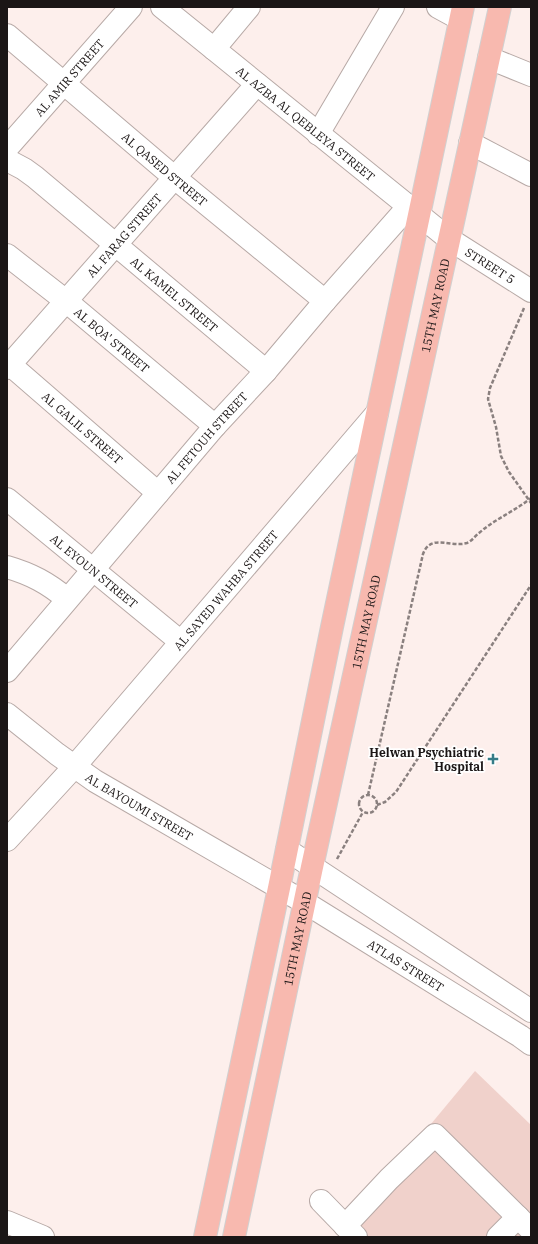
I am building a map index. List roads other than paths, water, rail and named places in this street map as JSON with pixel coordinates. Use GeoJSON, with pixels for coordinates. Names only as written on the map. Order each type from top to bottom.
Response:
{"type":"FeatureCollection","features":[{"type":"Feature","properties":{"kind":"main road","name":"15TH MAY ROAD"},"geometry":{"type":"LineString","coordinates":[[234,1237],[304,902],[319,872],[449,239],[500,7]]}},
{"type":"Feature","properties":{"kind":"main road"},"geometry":{"type":"LineString","coordinates":[[205,1237],[377,413],[413,211],[462,13]]}},
{"type":"Feature","properties":{"kind":"street","name":"AL AMIR STREET"},"geometry":{"type":"LineString","coordinates":[[7,148],[131,7]]}},
{"type":"Feature","properties":{"kind":"street","name":"AL AZBA AL QEBLEYA STREET"},"geometry":{"type":"LineString","coordinates":[[162,7],[449,239]]}},
{"type":"Feature","properties":{"kind":"street"},"geometry":{"type":"LineString","coordinates":[[214,50],[249,7]]}},
{"type":"Feature","properties":{"kind":"street"},"geometry":{"type":"LineString","coordinates":[[318,134],[393,7]]}},
{"type":"Feature","properties":{"kind":"street"},"geometry":{"type":"LineString","coordinates":[[438,7],[462,13]]}},
{"type":"Feature","properties":{"kind":"street","name":"AL QASED STREET"},"geometry":{"type":"LineString","coordinates":[[7,35],[174,178],[325,301]]}},
{"type":"Feature","properties":{"kind":"street"},"geometry":{"type":"LineString","coordinates":[[489,58],[531,74]]}},
{"type":"Feature","properties":{"kind":"street","name":"AL FARAG STREET"},"geometry":{"type":"LineString","coordinates":[[8,365],[66,302],[257,84]]}},
{"type":"Feature","properties":{"kind":"street"},"geometry":{"type":"LineString","coordinates":[[470,143],[531,176]]}},
{"type":"Feature","properties":{"kind":"street","name":"AL KAMEL STREET"},"geometry":{"type":"LineString","coordinates":[[7,160],[35,177],[266,371]]}},
{"type":"Feature","properties":{"kind":"street","name":"AL FETOUH STREET"},"geometry":{"type":"LineString","coordinates":[[7,670],[215,426],[266,371],[325,301],[413,211]]}},
{"type":"Feature","properties":{"kind":"street","name":"STREET 5"},"geometry":{"type":"LineString","coordinates":[[449,239],[531,291]]}},
{"type":"Feature","properties":{"kind":"street","name":"AL BQA' STREET"},"geometry":{"type":"LineString","coordinates":[[7,255],[215,426]]}},
{"type":"Feature","properties":{"kind":"street","name":"AL GALIL STREET"},"geometry":{"type":"LineString","coordinates":[[8,365],[158,493]]}},
{"type":"Feature","properties":{"kind":"street","name":"AL SAYED WAHBA STREET"},"geometry":{"type":"LineString","coordinates":[[7,840],[74,766],[377,413]]}},
{"type":"Feature","properties":{"kind":"street","name":"AL EYOUN STREET"},"geometry":{"type":"LineString","coordinates":[[7,499],[181,642]]}},
{"type":"Feature","properties":{"kind":"street"},"geometry":{"type":"LineString","coordinates":[[7,567],[40,579],[67,599]]}},
{"type":"Feature","properties":{"kind":"street","name":"AL BAYOUMI STREET"},"geometry":{"type":"LineString","coordinates":[[7,714],[74,766],[117,795],[279,888]]}},
{"type":"Feature","properties":{"kind":"street"},"geometry":{"type":"LineString","coordinates":[[287,850],[531,1012]]}},
{"type":"Feature","properties":{"kind":"street","name":"ATLAS STREET"},"geometry":{"type":"LineString","coordinates":[[279,888],[304,902],[531,1044]]}},
{"type":"Feature","properties":{"kind":"street"},"geometry":{"type":"LineString","coordinates":[[320,1201],[350,1232],[389,1179],[435,1135],[524,1223],[498,1237]]}},
{"type":"Feature","properties":{"kind":"street"},"geometry":{"type":"LineString","coordinates":[[7,1222],[43,1237]]}},
{"type":"Feature","properties":{"kind":"place","name":"Helwan Psychiatric Hospital"},"geometry":{"type":"Point","coordinates":[493,759]}}]}
